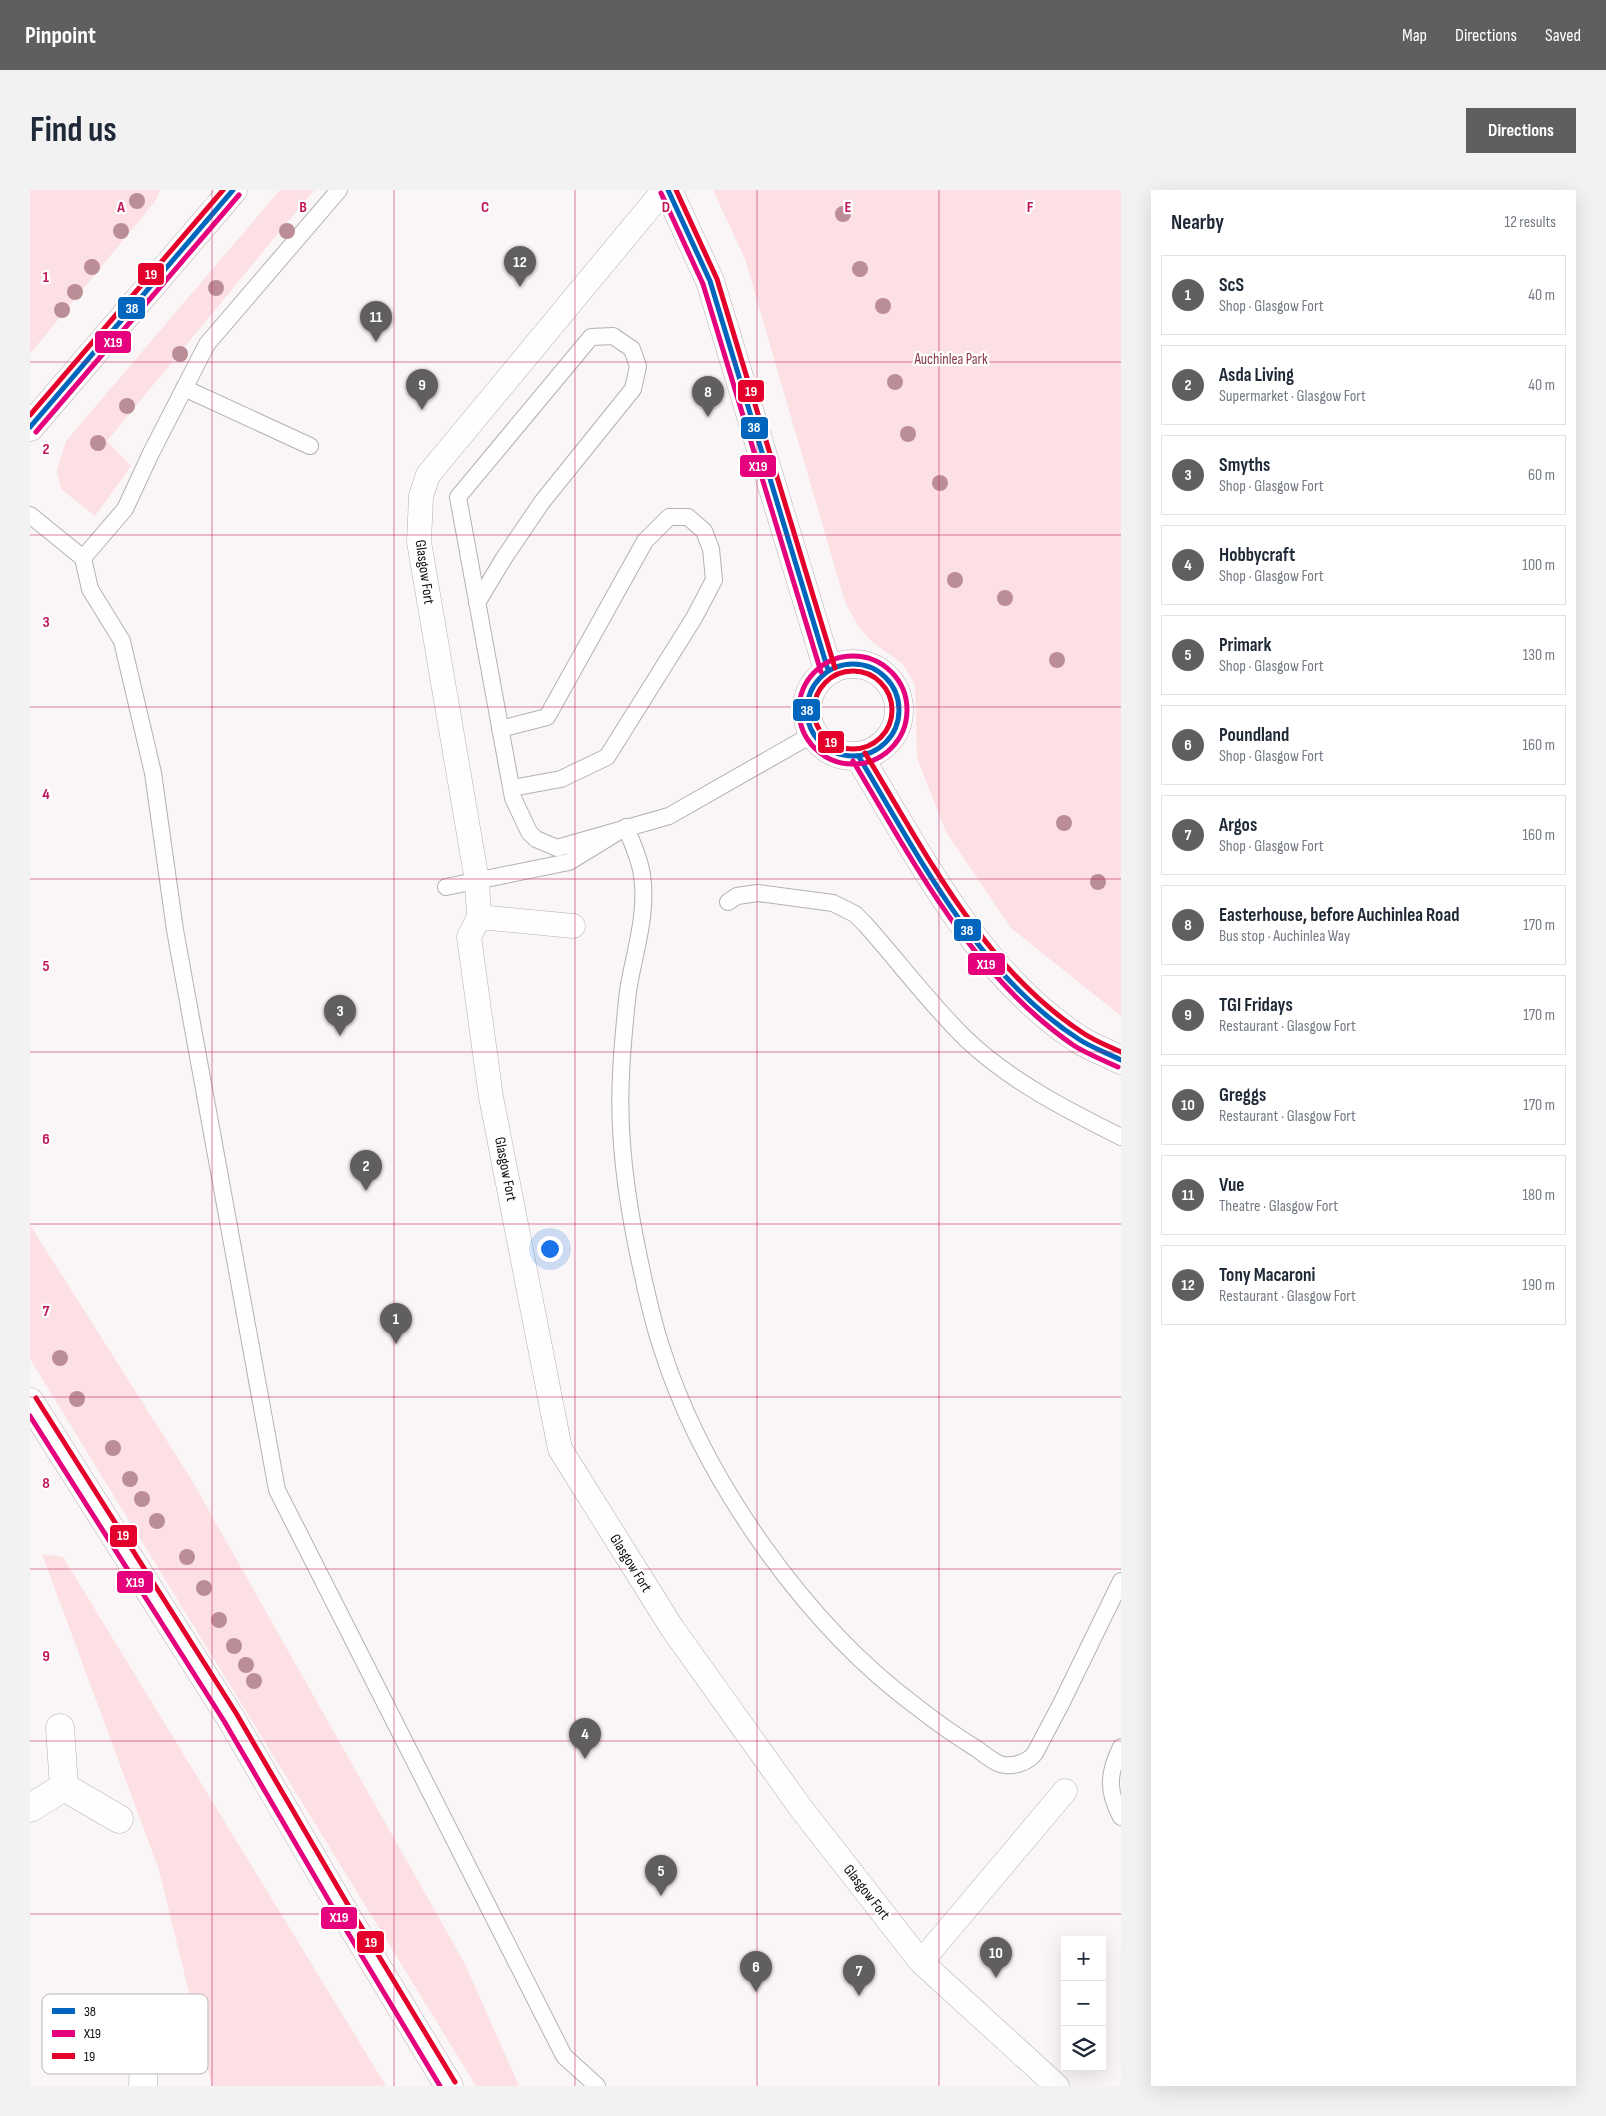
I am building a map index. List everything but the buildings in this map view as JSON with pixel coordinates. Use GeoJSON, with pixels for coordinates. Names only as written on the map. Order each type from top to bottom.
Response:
{"type":"FeatureCollection","features":[{"type":"Feature","properties":{"kind":"street"},"geometry":{"type":"LineString","coordinates":[[30,427],[233,190]]}},
{"type":"Feature","properties":{"kind":"street","name":"Glasgow Fort"},"geometry":{"type":"LineString","coordinates":[[664,190],[428,475],[421,496],[419,542],[477,881],[479,917],[469,937],[491,1097],[560,1448],[672,1628],[800,1807],[921,1962],[1057,2086]]}},
{"type":"Feature","properties":{"kind":"street"},"geometry":{"type":"LineString","coordinates":[[668,190],[710,281],[828,670]]}},
{"type":"Feature","properties":{"kind":"street"},"geometry":{"type":"LineString","coordinates":[[844,664],[861,664],[876,669],[889,680],[897,694],[900,711],[897,727],[888,741],[875,752],[859,757],[846,756],[833,752],[821,745],[813,734],[807,717],[807,699],[815,682],[828,670],[844,664]]}},
{"type":"Feature","properties":{"kind":"street"},"geometry":{"type":"LineString","coordinates":[[859,757],[943,892],[997,969],[1034,1005],[1078,1038],[1121,1060]]}},
{"type":"Feature","properties":{"kind":"street"},"geometry":{"type":"LineString","coordinates":[[479,917],[573,926]]}},
{"type":"Feature","properties":{"kind":"street"},"geometry":{"type":"LineString","coordinates":[[30,1402],[230,1717],[345,1914],[449,2086]]}},
{"type":"Feature","properties":{"kind":"street"},"geometry":{"type":"LineString","coordinates":[[60,1728],[64,1787]]}},
{"type":"Feature","properties":{"kind":"street"},"geometry":{"type":"LineString","coordinates":[[30,1808],[64,1787]]}},
{"type":"Feature","properties":{"kind":"street"},"geometry":{"type":"LineString","coordinates":[[64,1787],[119,1819]]}},
{"type":"Feature","properties":{"kind":"street"},"geometry":{"type":"LineString","coordinates":[[921,1962],[1064,1791]]}},
{"type":"Feature","properties":{"kind":"lane"},"geometry":{"type":"LineString","coordinates":[[83,558],[126,509],[151,452],[207,344],[340,190]]}},
{"type":"Feature","properties":{"kind":"lane"},"geometry":{"type":"LineString","coordinates":[[478,603],[504,558],[542,502],[633,389],[638,366],[632,350],[613,336],[591,337],[458,497],[514,798],[529,832],[536,839],[557,848],[669,816],[813,734]]}},
{"type":"Feature","properties":{"kind":"lane"},"geometry":{"type":"LineString","coordinates":[[184,388],[310,446]]}},
{"type":"Feature","properties":{"kind":"lane"},"geometry":{"type":"LineString","coordinates":[[30,515],[83,558],[90,589],[122,641],[153,773],[175,930],[277,1490],[564,2056],[597,2086]]}},
{"type":"Feature","properties":{"kind":"lane"},"geometry":{"type":"LineString","coordinates":[[500,729],[547,717],[645,541],[669,517],[688,518],[704,530],[711,550],[714,580],[694,618],[607,756],[561,779],[512,788]]}},
{"type":"Feature","properties":{"kind":"lane"},"geometry":{"type":"LineString","coordinates":[[446,887],[570,862],[626,827]]}},
{"type":"Feature","properties":{"kind":"lane"},"geometry":{"type":"LineString","coordinates":[[626,827],[642,872],[644,900],[628,991],[621,1078],[625,1183],[640,1263],[661,1346],[698,1437],[740,1510],[788,1581],[835,1633],[886,1683],[942,1726],[1002,1764],[1016,1764],[1026,1761],[1035,1753],[1062,1704],[1121,1581]]}},
{"type":"Feature","properties":{"kind":"lane"},"geometry":{"type":"LineString","coordinates":[[728,902],[737,896],[758,893],[834,903],[846,908],[866,924],[956,1028],[980,1051],[1072,1113],[1121,1137]]}},
{"type":"Feature","properties":{"kind":"lane"},"geometry":{"type":"LineString","coordinates":[[1121,1747],[1112,1768],[1110,1781],[1121,1816]]}},
{"type":"Feature","properties":{"kind":"green space"},"geometry":{"type":"Polygon","coordinates":[[[30,190],[160,190],[156,200],[30,354],[30,190]]]}},
{"type":"Feature","properties":{"kind":"green space"},"geometry":{"type":"Polygon","coordinates":[[[280,190],[314,190],[107,441],[131,466],[95,516],[61,489],[57,470],[66,441],[280,190]]]}},
{"type":"Feature","properties":{"kind":"green space","name":"Auchinlea Park"},"geometry":{"type":"Polygon","coordinates":[[[713,190],[1121,190],[1121,1016],[1011,928],[946,832],[917,758],[915,685],[903,664],[871,641],[858,626],[845,602],[745,259],[713,190]]]}},
{"type":"Feature","properties":{"kind":"green space"},"geometry":{"type":"Polygon","coordinates":[[[30,1225],[191,1479],[465,1964],[519,2086],[476,2086],[30,1359],[30,1225]]]}},
{"type":"Feature","properties":{"kind":"green space"},"geometry":{"type":"Polygon","coordinates":[[[42,1554],[63,1557],[386,2086],[212,2086],[208,2070],[208,1994],[189,1994],[159,1870],[42,1554]]]}},
{"type":"Feature","properties":{"kind":"transit line","name":"19"},"geometry":{"type":"LineString","coordinates":[[30,415],[223,190]]}},
{"type":"Feature","properties":{"kind":"transit line","name":"38"},"geometry":{"type":"LineString","coordinates":[[30,427],[233,190]]}},
{"type":"Feature","properties":{"kind":"transit line","name":"38"},"geometry":{"type":"LineString","coordinates":[[668,190],[710,281],[828,670]]}},
{"type":"Feature","properties":{"kind":"transit line","name":"19"},"geometry":{"type":"LineString","coordinates":[[676,190],[717,279],[835,668]]}},
{"type":"Feature","properties":{"kind":"transit line","name":"X19"},"geometry":{"type":"LineString","coordinates":[[661,193],[703,284],[821,672]]}},
{"type":"Feature","properties":{"kind":"transit line","name":"X19"},"geometry":{"type":"LineString","coordinates":[[36,432],[239,195]]}},
{"type":"Feature","properties":{"kind":"transit line","name":"X19"},"geometry":{"type":"LineString","coordinates":[[853,656],[874,660],[891,672],[903,689],[907,710],[903,731],[891,748],[874,760],[853,764],[832,760],[815,748],[803,731],[799,710],[803,689],[815,672],[832,660],[853,656]]}},
{"type":"Feature","properties":{"kind":"transit line","name":"38"},"geometry":{"type":"LineString","coordinates":[[853,664],[871,667],[886,677],[896,692],[899,710],[896,728],[886,743],[871,753],[853,756],[835,753],[820,743],[810,728],[807,710],[810,692],[820,677],[835,667],[853,664]]}},
{"type":"Feature","properties":{"kind":"transit line","name":"19"},"geometry":{"type":"LineString","coordinates":[[853,671],[868,674],[885,688],[889,695],[892,710],[889,725],[875,742],[868,746],[853,749],[838,746],[821,732],[817,725],[814,710],[817,695],[831,678],[838,674],[853,671]]}},
{"type":"Feature","properties":{"kind":"transit line","name":"19"},"geometry":{"type":"LineString","coordinates":[[865,753],[959,906],[1015,976],[1047,1006],[1083,1033],[1121,1052]]}},
{"type":"Feature","properties":{"kind":"transit line","name":"38"},"geometry":{"type":"LineString","coordinates":[[859,757],[929,874],[981,949],[1011,983],[1044,1013],[1080,1040],[1121,1060]]}},
{"type":"Feature","properties":{"kind":"transit line","name":"X19"},"geometry":{"type":"LineString","coordinates":[[853,761],[923,877],[975,951],[1037,1017],[1073,1045],[1118,1067]]}},
{"type":"Feature","properties":{"kind":"transit line","name":"19"},"geometry":{"type":"LineString","coordinates":[[36,1398],[236,1713],[351,1910],[455,2082]]}},
{"type":"Feature","properties":{"kind":"transit line","name":"X19"},"geometry":{"type":"LineString","coordinates":[[30,1416],[224,1721],[440,2086]]}},
{"type":"Feature","properties":{"kind":"place","name":"Tony Macaroni"},"geometry":{"type":"Point","coordinates":[520,287]}},
{"type":"Feature","properties":{"kind":"place","name":"Vue"},"geometry":{"type":"Point","coordinates":[376,342]}},
{"type":"Feature","properties":{"kind":"place","name":"TGI Fridays"},"geometry":{"type":"Point","coordinates":[422,410]}},
{"type":"Feature","properties":{"kind":"place","name":"Easterhouse, before Auchinlea Road"},"geometry":{"type":"Point","coordinates":[708,417]}},
{"type":"Feature","properties":{"kind":"place","name":"Smyths"},"geometry":{"type":"Point","coordinates":[340,1036]}},
{"type":"Feature","properties":{"kind":"place","name":"Asda Living"},"geometry":{"type":"Point","coordinates":[366,1191]}},
{"type":"Feature","properties":{"kind":"place","name":"ScS"},"geometry":{"type":"Point","coordinates":[396,1344]}},
{"type":"Feature","properties":{"kind":"place","name":"Hobbycraft"},"geometry":{"type":"Point","coordinates":[585,1759]}},
{"type":"Feature","properties":{"kind":"place","name":"Primark"},"geometry":{"type":"Point","coordinates":[661,1896]}},
{"type":"Feature","properties":{"kind":"place","name":"Greggs"},"geometry":{"type":"Point","coordinates":[996,1978]}},
{"type":"Feature","properties":{"kind":"place","name":"Poundland"},"geometry":{"type":"Point","coordinates":[756,1992]}},
{"type":"Feature","properties":{"kind":"place","name":"Argos"},"geometry":{"type":"Point","coordinates":[859,1996]}}]}
